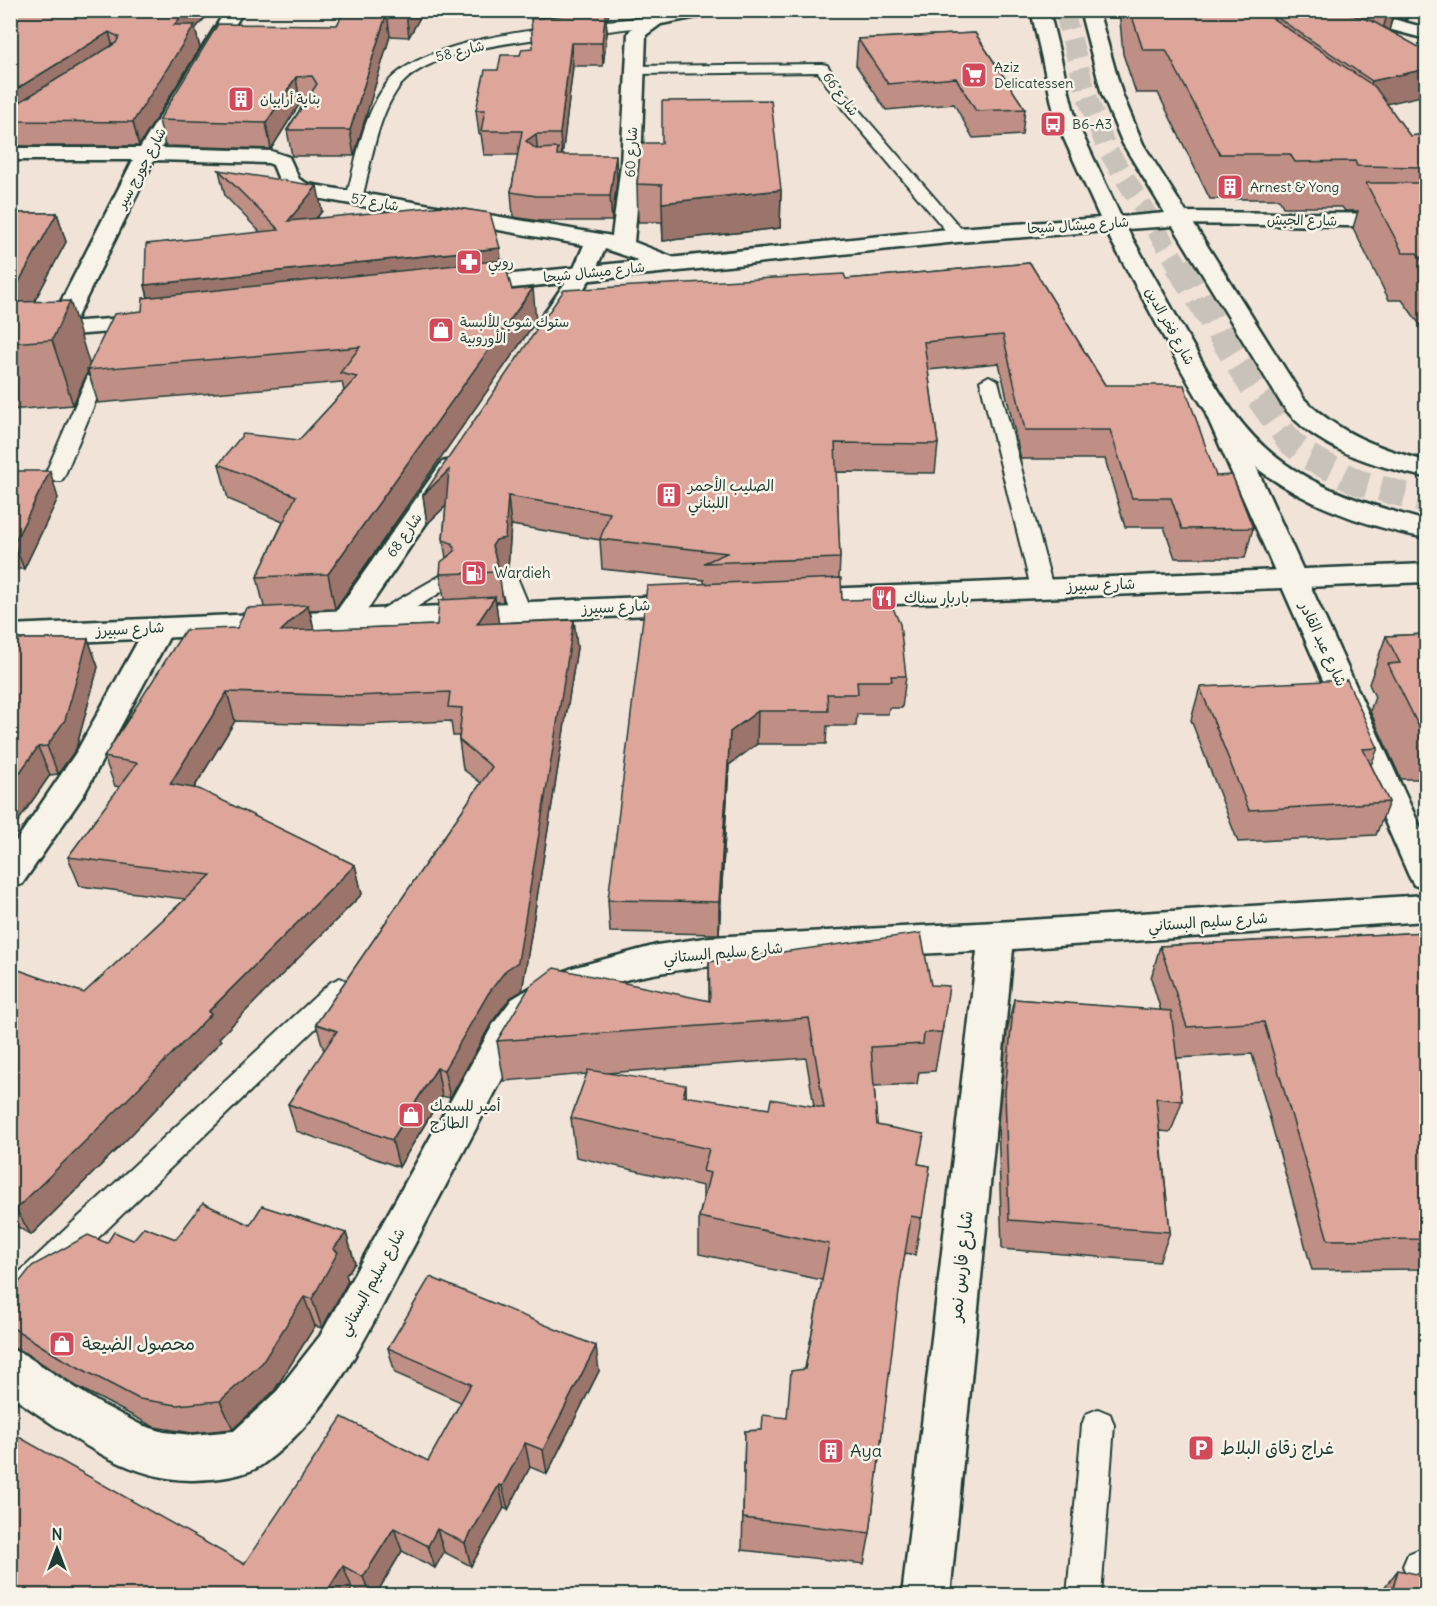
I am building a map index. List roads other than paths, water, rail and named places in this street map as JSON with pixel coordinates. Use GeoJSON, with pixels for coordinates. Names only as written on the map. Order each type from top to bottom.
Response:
{"type":"FeatureCollection","features":[{"type":"Feature","properties":{"kind":"street","name":"شارع جورج سير"},"geometry":{"type":"LineString","coordinates":[[58,331],[147,154],[235,10]]}},
{"type":"Feature","properties":{"kind":"street"},"geometry":{"type":"LineString","coordinates":[[655,20],[708,10]]}},
{"type":"Feature","properties":{"kind":"street","name":"شارع فخر الدين"},"geometry":{"type":"LineString","coordinates":[[1040,10],[1065,119],[1076,146],[1113,222],[1219,414],[1254,453],[1305,488],[1344,505],[1426,530]]}},
{"type":"Feature","properties":{"kind":"street"},"geometry":{"type":"LineString","coordinates":[[1089,10],[1121,120],[1178,219],[1294,403],[1304,415],[1334,437],[1352,446],[1426,469]]}},
{"type":"Feature","properties":{"kind":"street"},"geometry":{"type":"LineString","coordinates":[[1338,10],[1426,35]]}},
{"type":"Feature","properties":{"kind":"street","name":"شارع 60"},"geometry":{"type":"LineString","coordinates":[[622,245],[631,164],[637,33],[655,20]]}},
{"type":"Feature","properties":{"kind":"street","name":"شارع 57"},"geometry":{"type":"LineString","coordinates":[[10,154],[147,154],[282,150],[288,177],[295,186],[354,199],[622,245]]}},
{"type":"Feature","properties":{"kind":"street","name":"شارع ميشال شيحا"},"geometry":{"type":"LineString","coordinates":[[443,289],[667,263],[958,235],[1178,219]]}},
{"type":"Feature","properties":{"kind":"street","name":"شارع الجيش"},"geometry":{"type":"LineString","coordinates":[[1178,219],[1426,221]]}},
{"type":"Feature","properties":{"kind":"street"},"geometry":{"type":"LineString","coordinates":[[532,349],[583,273],[597,242]]}},
{"type":"Feature","properties":{"kind":"street"},"geometry":{"type":"LineString","coordinates":[[622,245],[667,263]]}},
{"type":"Feature","properties":{"kind":"street"},"geometry":{"type":"LineString","coordinates":[[10,333],[118,327],[176,320]]}},
{"type":"Feature","properties":{"kind":"street","name":"شارع عبد القادر"},"geometry":{"type":"LineString","coordinates":[[1219,414],[1293,578],[1419,839],[1426,876]]}},
{"type":"Feature","properties":{"kind":"street","name":"شارع 68"},"geometry":{"type":"LineString","coordinates":[[346,619],[467,444]]}},
{"type":"Feature","properties":{"kind":"street","name":"شارع سبيرز"},"geometry":{"type":"LineString","coordinates":[[769,600],[1426,573]]}},
{"type":"Feature","properties":{"kind":"street","name":"شارع سبيرز"},"geometry":{"type":"LineString","coordinates":[[10,634],[722,602]]}},
{"type":"Feature","properties":{"kind":"street"},"geometry":{"type":"LineString","coordinates":[[10,874],[46,830],[111,722],[159,628]]}},
{"type":"Feature","properties":{"kind":"street","name":"شارع سليم البستاني"},"geometry":{"type":"LineString","coordinates":[[10,1370],[113,1436],[150,1452],[181,1459],[209,1458],[243,1451],[280,1422],[293,1408],[335,1350],[507,1034],[525,1010],[553,992],[585,978],[657,958],[711,951],[996,936],[1426,908]]}},
{"type":"Feature","properties":{"kind":"street","name":"شارع فارس نمر"},"geometry":{"type":"LineString","coordinates":[[926,1596],[996,936]]}},
{"type":"Feature","properties":{"kind":"lane","name":"شارع 58"},"geometry":{"type":"LineString","coordinates":[[354,199],[383,103],[397,80],[416,64],[441,54],[487,44],[655,20]]}},
{"type":"Feature","properties":{"kind":"lane","name":"شارع 66"},"geometry":{"type":"LineString","coordinates":[[634,70],[822,68],[847,105],[958,235]]}},
{"type":"Feature","properties":{"kind":"lane"},"geometry":{"type":"LineString","coordinates":[[610,165],[631,164]]}},
{"type":"Feature","properties":{"kind":"lane"},"geometry":{"type":"LineString","coordinates":[[54,477],[118,327]]}},
{"type":"Feature","properties":{"kind":"lane"},"geometry":{"type":"LineString","coordinates":[[989,381],[1042,588]]}},
{"type":"Feature","properties":{"kind":"lane"},"geometry":{"type":"LineString","coordinates":[[507,577],[520,611]]}},
{"type":"Feature","properties":{"kind":"lane"},"geometry":{"type":"LineString","coordinates":[[383,618],[447,579]]}},
{"type":"Feature","properties":{"kind":"lane"},"geometry":{"type":"LineString","coordinates":[[10,1302],[340,989]]}},
{"type":"Feature","properties":{"kind":"lane"},"geometry":{"type":"LineString","coordinates":[[1084,1596],[1098,1425]]}},
{"type":"Feature","properties":{"kind":"tunnel"},"geometry":{"type":"LineString","coordinates":[[1064,10],[1087,96],[1106,147],[1179,267]]}},
{"type":"Feature","properties":{"kind":"tunnel"},"geometry":{"type":"LineString","coordinates":[[1269,10],[1300,21]]}},
{"type":"Feature","properties":{"kind":"tunnel"},"geometry":{"type":"LineString","coordinates":[[1178,265],[1259,398],[1290,442],[1309,457],[1357,482],[1426,501]]}},
{"type":"Feature","properties":{"kind":"place","name":"Aziz Delicatessen"},"geometry":{"type":"Point","coordinates":[974,75]}},
{"type":"Feature","properties":{"kind":"place","name":"بناية أرابيان"},"geometry":{"type":"Point","coordinates":[241,99]}},
{"type":"Feature","properties":{"kind":"place","name":"B6-A3"},"geometry":{"type":"Point","coordinates":[1053,124]}},
{"type":"Feature","properties":{"kind":"place","name":"Arnest & Yong"},"geometry":{"type":"Point","coordinates":[1230,187]}},
{"type":"Feature","properties":{"kind":"place","name":"روبي"},"geometry":{"type":"Point","coordinates":[469,262]}},
{"type":"Feature","properties":{"kind":"place","name":"ستوك شوب للألبسة الأوروبية"},"geometry":{"type":"Point","coordinates":[441,330]}},
{"type":"Feature","properties":{"kind":"place","name":"الصليب الأحمر اللبناني"},"geometry":{"type":"Point","coordinates":[669,495]}},
{"type":"Feature","properties":{"kind":"place","name":"Wardieh"},"geometry":{"type":"Point","coordinates":[474,573]}},
{"type":"Feature","properties":{"kind":"place","name":"باربار سناك"},"geometry":{"type":"Point","coordinates":[884,598]}},
{"type":"Feature","properties":{"kind":"place","name":"أمير للسمك الطازج"},"geometry":{"type":"Point","coordinates":[411,1115]}},
{"type":"Feature","properties":{"kind":"place","name":"محصول الضيعة"},"geometry":{"type":"Point","coordinates":[62,1344]}},
{"type":"Feature","properties":{"kind":"place","name":"غراج زقاق البلاط"},"geometry":{"type":"Point","coordinates":[1201,1448]}},
{"type":"Feature","properties":{"kind":"place","name":"Aya"},"geometry":{"type":"Point","coordinates":[831,1451]}}]}
